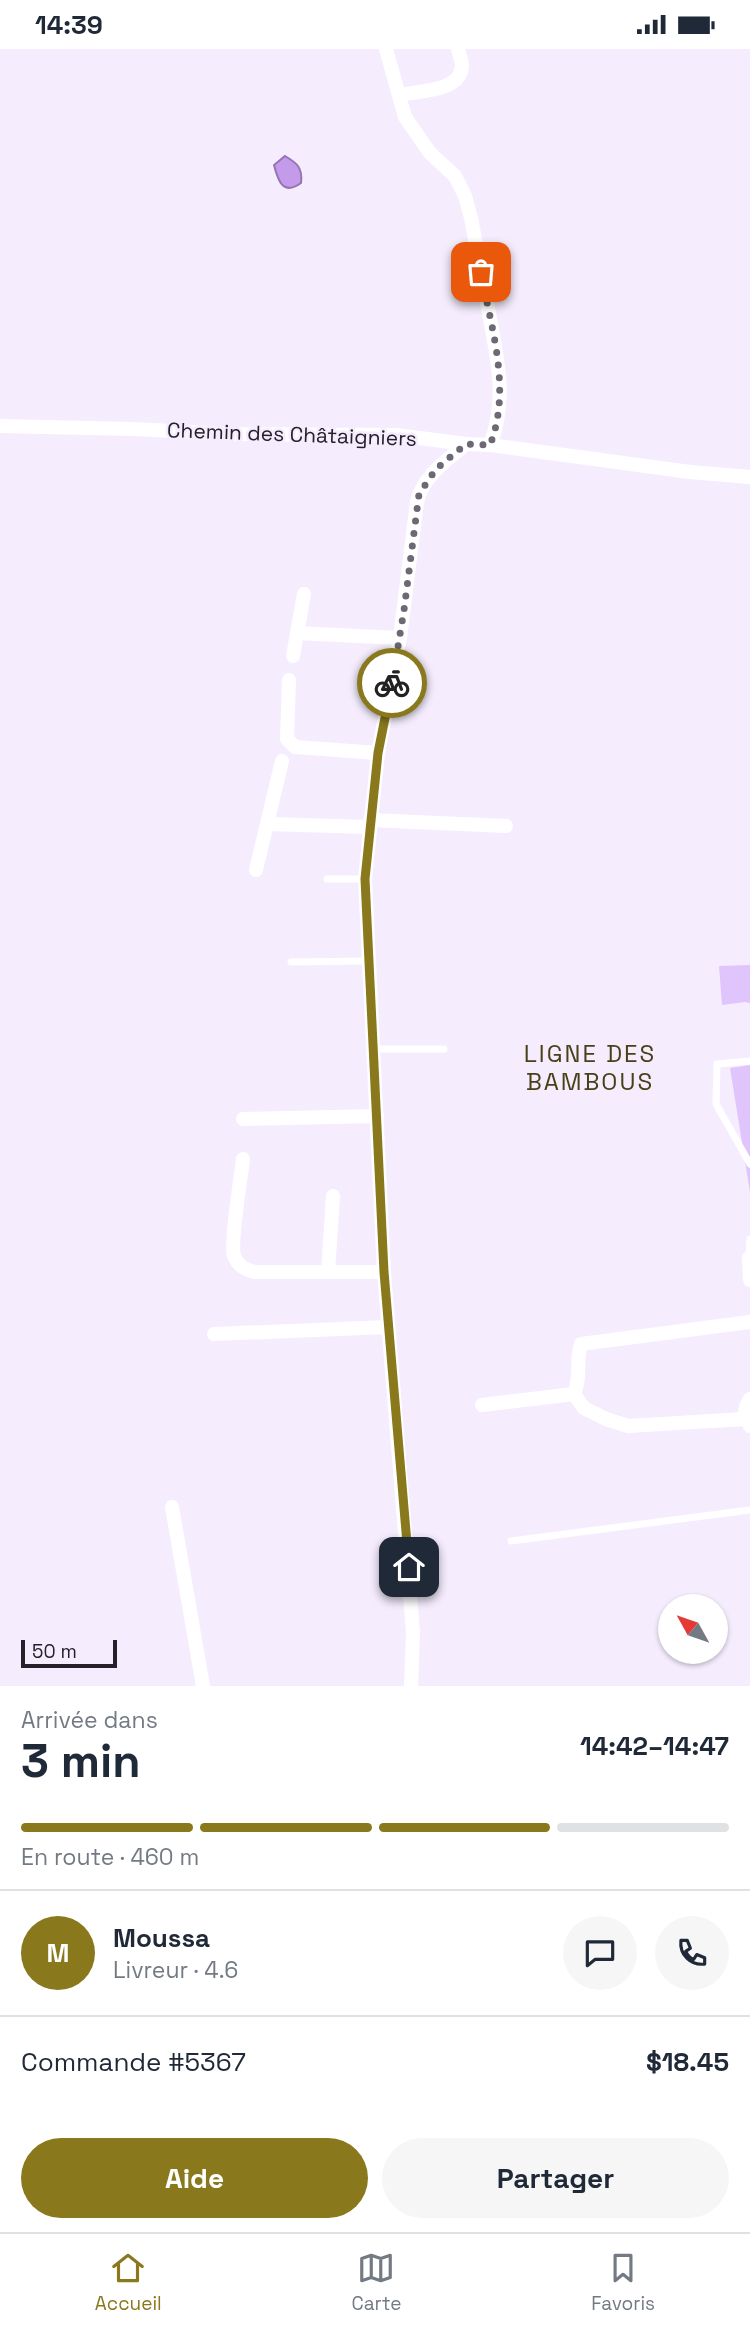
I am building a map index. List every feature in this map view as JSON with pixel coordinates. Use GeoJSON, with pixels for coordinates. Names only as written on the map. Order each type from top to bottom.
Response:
{"type":"FeatureCollection","features":[{"type":"Feature","properties":{"kind":"street"},"geometry":{"type":"LineString","coordinates":[[386,49],[405,117],[430,153],[455,176],[465,196],[471,218],[501,379],[500,407],[490,445]]}},
{"type":"Feature","properties":{"kind":"street"},"geometry":{"type":"LineString","coordinates":[[399,95],[446,86],[454,81],[460,75],[462,65],[458,49]]}},
{"type":"Feature","properties":{"kind":"street","name":"Chemin des Châtaigniers"},"geometry":{"type":"LineString","coordinates":[[0,426],[229,434],[384,434],[750,477]]}},
{"type":"Feature","properties":{"kind":"street"},"geometry":{"type":"LineString","coordinates":[[411,1686],[414,1632],[384,1272],[365,879],[378,753],[400,638],[419,494],[436,469],[466,444]]}},
{"type":"Feature","properties":{"kind":"street"},"geometry":{"type":"LineString","coordinates":[[293,656],[303,594]]}},
{"type":"Feature","properties":{"kind":"street"},"geometry":{"type":"LineString","coordinates":[[297,633],[400,638]]}},
{"type":"Feature","properties":{"kind":"street"},"geometry":{"type":"LineString","coordinates":[[289,680],[287,739],[290,743],[295,747],[378,753]]}},
{"type":"Feature","properties":{"kind":"street"},"geometry":{"type":"LineString","coordinates":[[256,870],[282,761]]}},
{"type":"Feature","properties":{"kind":"street"},"geometry":{"type":"LineString","coordinates":[[267,824],[506,826]]}},
{"type":"Feature","properties":{"kind":"street"},"geometry":{"type":"LineString","coordinates":[[243,1119],[377,1116]]}},
{"type":"Feature","properties":{"kind":"street"},"geometry":{"type":"LineString","coordinates":[[243,1159],[233,1250],[240,1266],[255,1272],[384,1272]]}},
{"type":"Feature","properties":{"kind":"street"},"geometry":{"type":"LineString","coordinates":[[328,1272],[333,1195]]}},
{"type":"Feature","properties":{"kind":"street"},"geometry":{"type":"LineString","coordinates":[[749,1258],[750,1280]]}},
{"type":"Feature","properties":{"kind":"street"},"geometry":{"type":"LineString","coordinates":[[575,1394],[580,1381],[581,1344],[750,1322]]}},
{"type":"Feature","properties":{"kind":"street"},"geometry":{"type":"LineString","coordinates":[[214,1334],[388,1327]]}},
{"type":"Feature","properties":{"kind":"street"},"geometry":{"type":"LineString","coordinates":[[482,1405],[575,1394]]}},
{"type":"Feature","properties":{"kind":"street"},"geometry":{"type":"LineString","coordinates":[[575,1394],[584,1408],[628,1426],[748,1422],[745,1410],[750,1399]]}},
{"type":"Feature","properties":{"kind":"street"},"geometry":{"type":"LineString","coordinates":[[172,1507],[203,1686]]}},
{"type":"Feature","properties":{"kind":"lane"},"geometry":{"type":"LineString","coordinates":[[327,879],[365,879]]}},
{"type":"Feature","properties":{"kind":"lane"},"geometry":{"type":"LineString","coordinates":[[291,962],[369,961]]}},
{"type":"Feature","properties":{"kind":"lane"},"geometry":{"type":"LineString","coordinates":[[375,1049],[444,1049]]}},
{"type":"Feature","properties":{"kind":"lane"},"geometry":{"type":"LineString","coordinates":[[750,1061],[718,1064],[715,1087],[716,1104],[750,1164]]}},
{"type":"Feature","properties":{"kind":"lane"},"geometry":{"type":"LineString","coordinates":[[749,1258],[750,1239]]}},
{"type":"Feature","properties":{"kind":"lane"},"geometry":{"type":"LineString","coordinates":[[510,1541],[750,1510]]}},
{"type":"Feature","properties":{"kind":"shaded area"},"geometry":{"type":"Polygon","coordinates":[[[285,156],[296,164],[301,173],[301,183],[295,187],[282,185],[274,165],[285,156]]]}},
{"type":"Feature","properties":{"kind":"shaded area"},"geometry":{"type":"Polygon","coordinates":[[[750,965],[750,1003],[722,1005],[719,966],[750,965]]]}},
{"type":"Feature","properties":{"kind":"shaded area"},"geometry":{"type":"Polygon","coordinates":[[[750,1065],[750,1192],[730,1068],[750,1065]]]}},
{"type":"Feature","properties":{"kind":"way so far"},"geometry":{"type":"LineString","coordinates":[[392,683],[419,494],[436,469],[466,444],[490,445],[496,428],[501,379],[481,272]]}},
{"type":"Feature","properties":{"kind":"district","name":"LIGNE DES BAMBOUS"},"geometry":{"type":"Point","coordinates":[590,1067]}},
{"type":"Feature","properties":{"kind":"route"},"geometry":{"type":"LineString","coordinates":[[392,683],[378,753],[365,879],[384,1272],[409,1567]]}}]}
